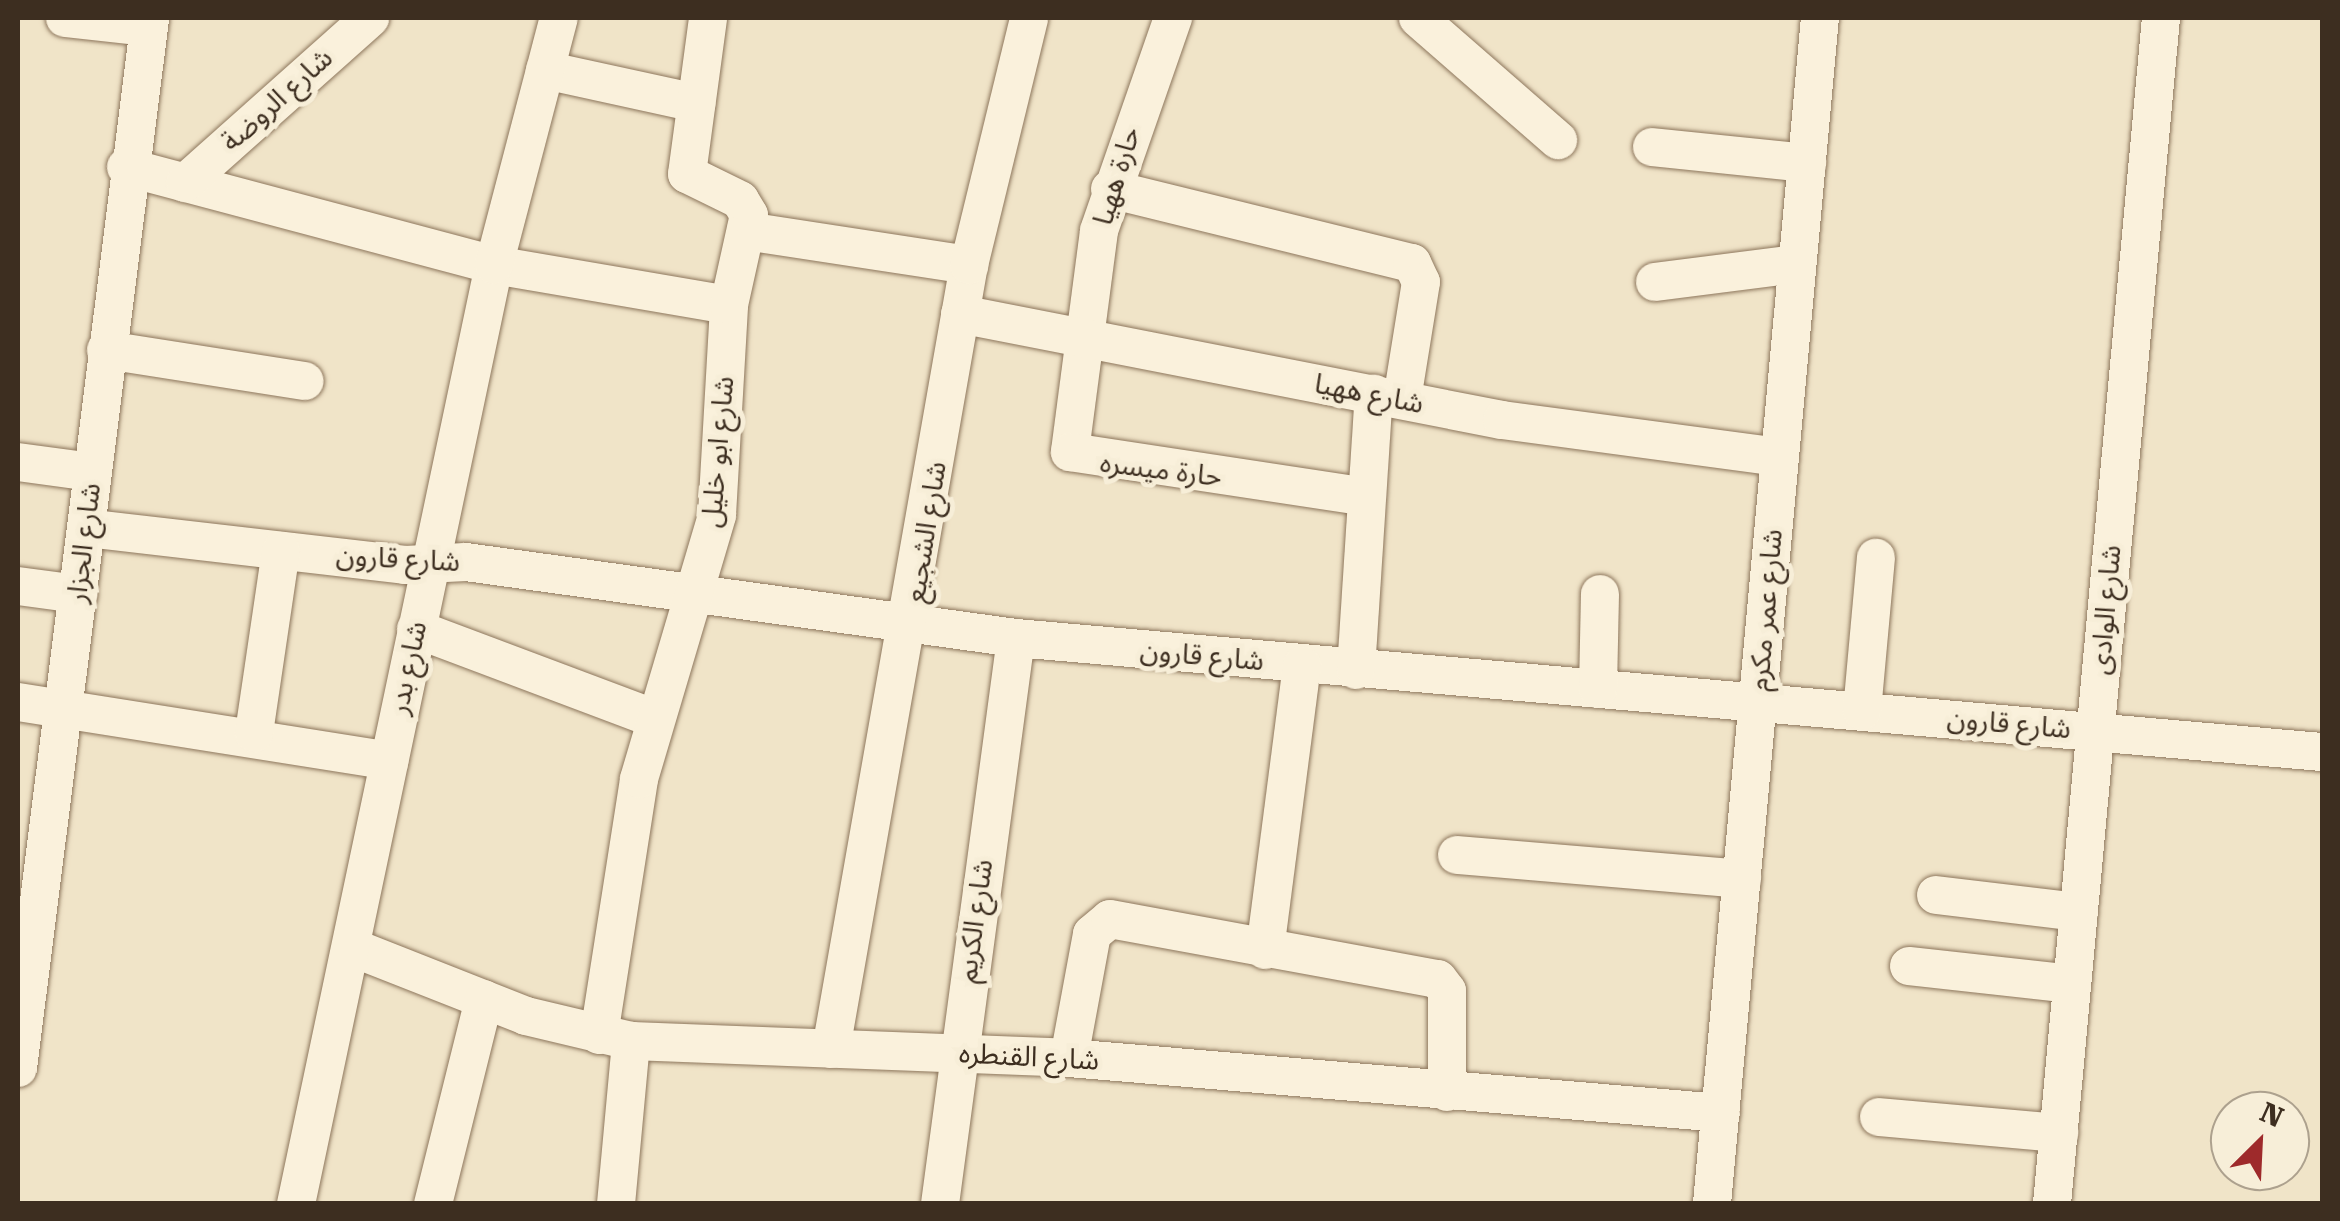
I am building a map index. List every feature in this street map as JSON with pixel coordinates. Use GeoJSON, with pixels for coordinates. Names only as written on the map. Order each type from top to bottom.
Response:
{"type":"FeatureCollection","features":[{"type":"Feature","properties":{"kind":"street"},"geometry":{"type":"LineString","coordinates":[[65,18],[149,22]]}},
{"type":"Feature","properties":{"kind":"street","name":"شارع الروضة"},"geometry":{"type":"LineString","coordinates":[[185,183],[370,18]]}},
{"type":"Feature","properties":{"kind":"street","name":"شارع بدر"},"geometry":{"type":"LineString","coordinates":[[296,1204],[494,265],[560,18]]}},
{"type":"Feature","properties":{"kind":"street"},"geometry":{"type":"LineString","coordinates":[[708,18],[687,174],[740,200],[746,230],[969,265]]}},
{"type":"Feature","properties":{"kind":"street","name":"شارع الشجيع"},"geometry":{"type":"LineString","coordinates":[[831,1049],[911,624],[969,265],[1029,18]]}},
{"type":"Feature","properties":{"kind":"street","name":"حارة ههيا"},"geometry":{"type":"LineString","coordinates":[[1079,340],[1110,189],[1173,18]]}},
{"type":"Feature","properties":{"kind":"street"},"geometry":{"type":"LineString","coordinates":[[1418,18],[1558,140]]}},
{"type":"Feature","properties":{"kind":"street","name":"شارع الوادى"},"geometry":{"type":"LineString","coordinates":[[2052,1204],[2161,18]]}},
{"type":"Feature","properties":{"kind":"street","name":"شارع عمر مكرم"},"geometry":{"type":"LineString","coordinates":[[1712,1204],[1807,163],[1810,20]]}},
{"type":"Feature","properties":{"kind":"street","name":"شارع الجزار"},"geometry":{"type":"LineString","coordinates":[[18,1068],[33,820],[63,708],[126,168],[149,22]]}},
{"type":"Feature","properties":{"kind":"street"},"geometry":{"type":"LineString","coordinates":[[545,70],[696,102]]}},
{"type":"Feature","properties":{"kind":"street"},"geometry":{"type":"LineString","coordinates":[[1652,147],[1807,163]]}},
{"type":"Feature","properties":{"kind":"street"},"geometry":{"type":"LineString","coordinates":[[126,168],[494,265],[730,305]]}},
{"type":"Feature","properties":{"kind":"street"},"geometry":{"type":"LineString","coordinates":[[1110,189],[1412,262],[1422,282],[1388,397],[1368,496],[1356,670]]}},
{"type":"Feature","properties":{"kind":"street","name":"شارع ابو خليل"},"geometry":{"type":"LineString","coordinates":[[616,1204],[615,1038],[655,718],[717,515],[730,305],[746,230]]}},
{"type":"Feature","properties":{"kind":"street"},"geometry":{"type":"LineString","coordinates":[[1655,282],[1796,264]]}},
{"type":"Feature","properties":{"kind":"street","name":"شارع ههيا"},"geometry":{"type":"LineString","coordinates":[[960,314],[1388,397],[1780,457]]}},
{"type":"Feature","properties":{"kind":"street","name":"حارة ميسره"},"geometry":{"type":"LineString","coordinates":[[1079,340],[1068,444],[1076,458],[1368,496]]}},
{"type":"Feature","properties":{"kind":"street"},"geometry":{"type":"LineString","coordinates":[[106,350],[304,381]]}},
{"type":"Feature","properties":{"kind":"street"},"geometry":{"type":"LineString","coordinates":[[18,462],[92,472]]}},
{"type":"Feature","properties":{"kind":"street","name":"شارع قارون"},"geometry":{"type":"LineString","coordinates":[[86,528],[429,564],[1016,638],[2322,752]]}},
{"type":"Feature","properties":{"kind":"street"},"geometry":{"type":"LineString","coordinates":[[254,733],[281,550]]}},
{"type":"Feature","properties":{"kind":"street"},"geometry":{"type":"LineString","coordinates":[[1862,711],[1876,558]]}},
{"type":"Feature","properties":{"kind":"street"},"geometry":{"type":"LineString","coordinates":[[18,586],[78,594]]}},
{"type":"Feature","properties":{"kind":"street"},"geometry":{"type":"LineString","coordinates":[[1598,689],[1600,594]]}},
{"type":"Feature","properties":{"kind":"street"},"geometry":{"type":"LineString","coordinates":[[416,628],[655,718]]}},
{"type":"Feature","properties":{"kind":"street","name":"شارع الكريم"},"geometry":{"type":"LineString","coordinates":[[940,1204],[956,1054],[1016,638]]}},
{"type":"Feature","properties":{"kind":"street"},"geometry":{"type":"LineString","coordinates":[[1266,950],[1302,665]]}},
{"type":"Feature","properties":{"kind":"street"},"geometry":{"type":"LineString","coordinates":[[18,702],[254,733],[389,761]]}},
{"type":"Feature","properties":{"kind":"street"},"geometry":{"type":"LineString","coordinates":[[1457,855],[1742,878]]}},
{"type":"Feature","properties":{"kind":"street"},"geometry":{"type":"LineString","coordinates":[[1936,895],[2079,912]]}},
{"type":"Feature","properties":{"kind":"street"},"geometry":{"type":"LineString","coordinates":[[1069,1058],[1102,921],[1438,979],[1447,991],[1447,1092]]}},
{"type":"Feature","properties":{"kind":"street","name":"شارع القنطره"},"geometry":{"type":"LineString","coordinates":[[351,947],[484,1000],[615,1038],[1069,1058],[1721,1113]]}},
{"type":"Feature","properties":{"kind":"street"},"geometry":{"type":"LineString","coordinates":[[1909,966],[2072,984]]}},
{"type":"Feature","properties":{"kind":"street"},"geometry":{"type":"LineString","coordinates":[[434,1204],[484,1000]]}},
{"type":"Feature","properties":{"kind":"street"},"geometry":{"type":"LineString","coordinates":[[1879,1117],[2058,1132]]}}]}
